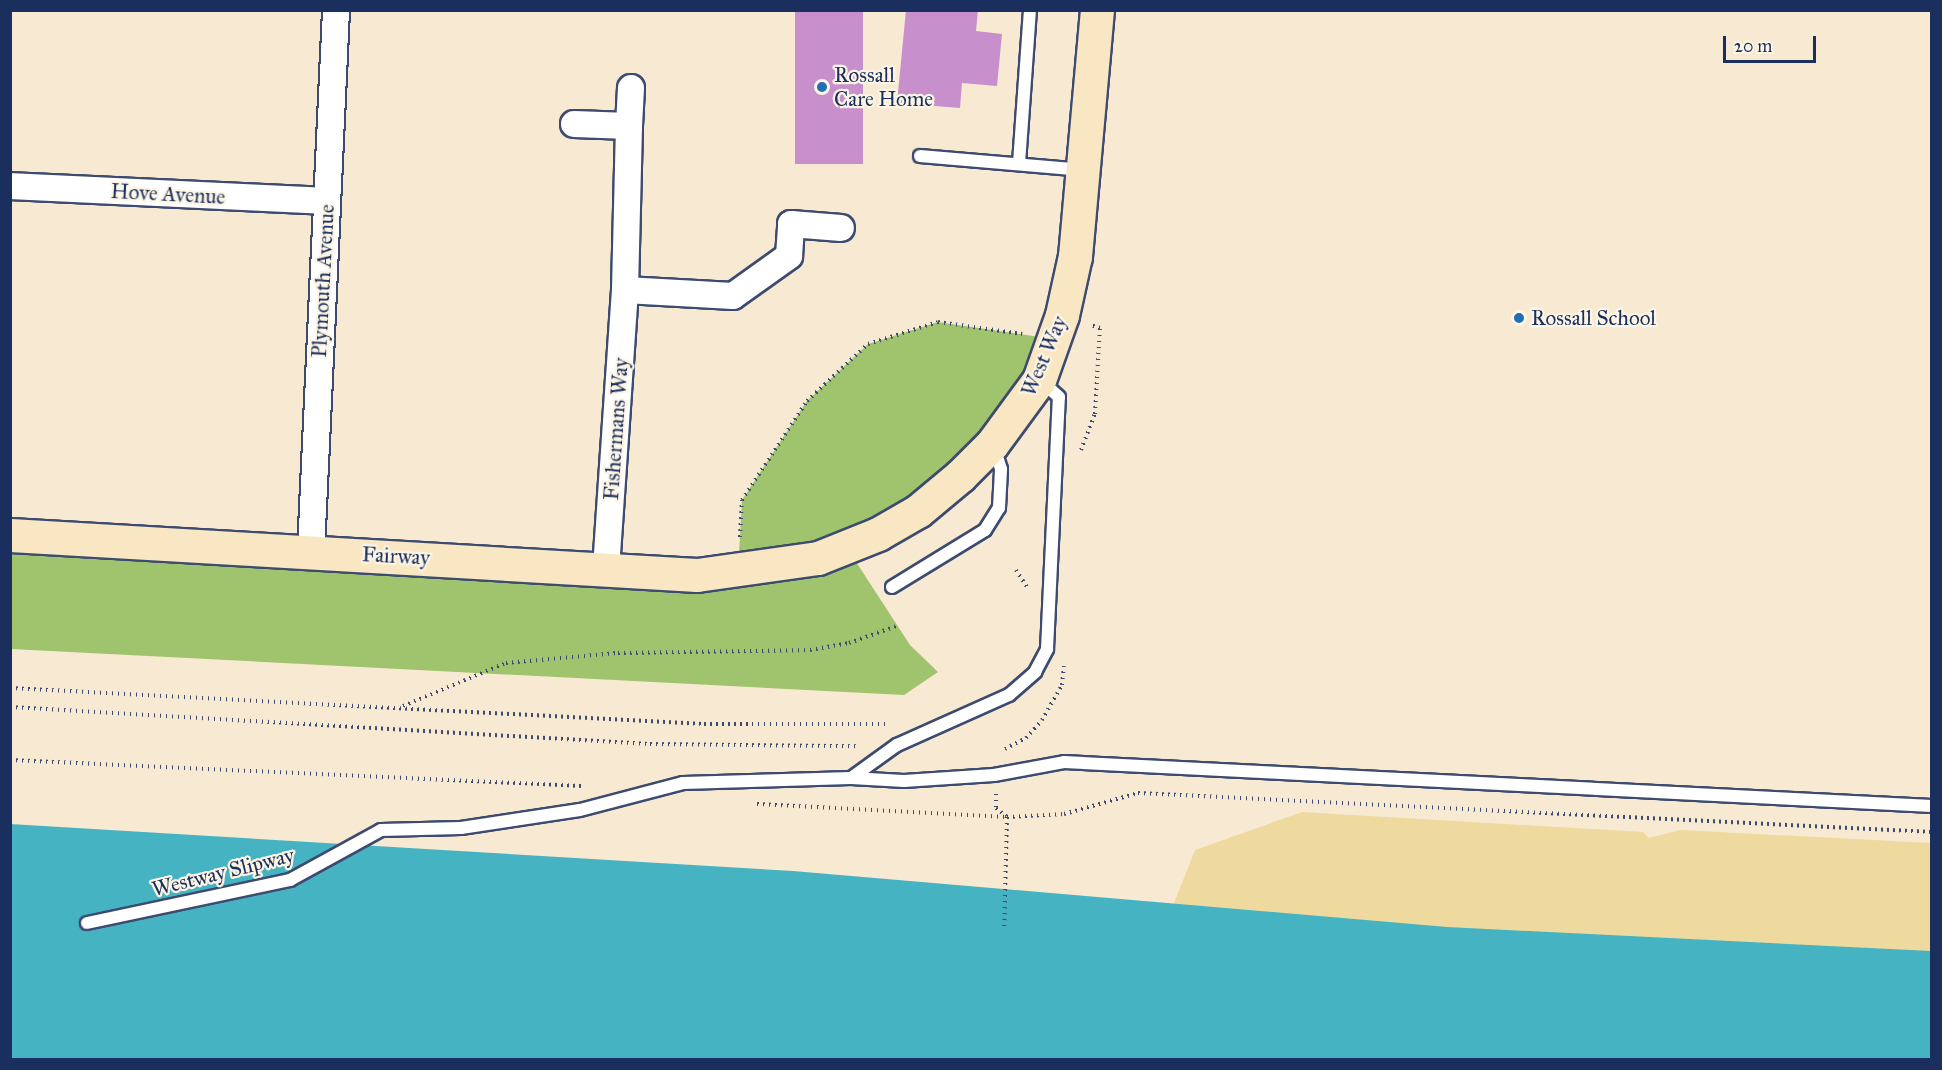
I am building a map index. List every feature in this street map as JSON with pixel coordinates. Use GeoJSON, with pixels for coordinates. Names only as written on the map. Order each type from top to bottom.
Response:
{"type":"FeatureCollection","features":[{"type":"Feature","properties":{"kind":"street","name":"Plymouth Avenue"},"geometry":{"type":"LineString","coordinates":[[311,551],[336,10]]}},
{"type":"Feature","properties":{"kind":"street","name":"West Way"},"geometry":{"type":"LineString","coordinates":[[781,566],[818,558],[878,534],[918,511],[992,444],[1039,380],[1054,339],[1075,256],[1097,10]]}},
{"type":"Feature","properties":{"kind":"street","name":"Fishermans Way"},"geometry":{"type":"LineString","coordinates":[[606,568],[625,290],[630,88]]}},
{"type":"Feature","properties":{"kind":"street"},"geometry":{"type":"LineString","coordinates":[[574,124],[629,126]]}},
{"type":"Feature","properties":{"kind":"street","name":"Hove Avenue"},"geometry":{"type":"LineString","coordinates":[[10,186],[326,201]]}},
{"type":"Feature","properties":{"kind":"street"},"geometry":{"type":"LineString","coordinates":[[625,290],[733,296],[789,256],[791,224],[841,228]]}},
{"type":"Feature","properties":{"kind":"street","name":"Fairway"},"geometry":{"type":"LineString","coordinates":[[10,535],[697,575],[781,566]]}},
{"type":"Feature","properties":{"kind":"lane"},"geometry":{"type":"LineString","coordinates":[[1019,164],[1030,10]]}},
{"type":"Feature","properties":{"kind":"lane"},"geometry":{"type":"LineString","coordinates":[[920,156],[1084,170]]}},
{"type":"Feature","properties":{"kind":"lane"},"geometry":{"type":"LineString","coordinates":[[851,778],[897,745],[1009,695],[1035,672],[1047,649],[1059,397],[1039,380]]}},
{"type":"Feature","properties":{"kind":"lane"},"geometry":{"type":"LineString","coordinates":[[892,587],[985,530],[999,508],[1001,469],[992,444]]}},
{"type":"Feature","properties":{"kind":"lane","name":"Westway Slipway"},"geometry":{"type":"LineString","coordinates":[[87,924],[290,880],[362,844],[381,830],[461,828],[494,824],[580,810],[683,783],[851,778],[904,781],[994,775],[1064,762],[1932,806]]}},
{"type":"Feature","properties":{"kind":"path"},"geometry":{"type":"LineString","coordinates":[[738,571],[742,500],[807,401],[868,344],[938,322],[1054,339]]}},
{"type":"Feature","properties":{"kind":"path"},"geometry":{"type":"LineString","coordinates":[[402,706],[506,663],[618,653],[810,650],[849,643],[897,626]]}},
{"type":"Feature","properties":{"kind":"path"},"geometry":{"type":"LineString","coordinates":[[10,688],[402,706],[704,724],[890,724]]}},
{"type":"Feature","properties":{"kind":"path"},"geometry":{"type":"LineString","coordinates":[[10,707],[650,744],[897,745]]}},
{"type":"Feature","properties":{"kind":"path"},"geometry":{"type":"LineString","coordinates":[[10,760],[594,785]]}},
{"type":"Feature","properties":{"kind":"path"},"geometry":{"type":"LineString","coordinates":[[751,802],[1007,817],[1064,814],[1137,794],[1932,832]]}},
{"type":"Feature","properties":{"kind":"green space"},"geometry":{"type":"Polygon","coordinates":[[[938,322],[1054,339],[1019,412],[847,548],[910,645],[938,672],[904,695],[11,649],[10,535],[738,571],[742,500],[807,401],[868,344],[938,322]]]}},
{"type":"Feature","properties":{"kind":"sand"},"geometry":{"type":"Polygon","coordinates":[[[1302,812],[1643,832],[1649,838],[1680,830],[1931,843],[1931,1059],[11,1059],[10,892],[1159,941],[1195,850],[1302,812]]]}},
{"type":"Feature","properties":{"kind":"water"},"geometry":{"type":"Polygon","coordinates":[[[10,824],[793,871],[1447,927],[1931,951],[1931,1059],[11,1059],[10,824]]]}},
{"type":"Feature","properties":{"kind":"building","name":"Rossall Care Home"},"geometry":{"type":"Polygon","coordinates":[[[795,10],[863,10],[863,164],[795,164],[795,10]]]}},
{"type":"Feature","properties":{"kind":"building","name":"Rossall Care Home"},"geometry":{"type":"Polygon","coordinates":[[[906,10],[978,10],[976,31],[1002,34],[997,86],[962,83],[960,108],[897,103],[906,10]]]}},
{"type":"Feature","properties":{"kind":"place","name":"Rossall Care Home"},"geometry":{"type":"Point","coordinates":[822,87]}},
{"type":"Feature","properties":{"kind":"place","name":"Rossall School"},"geometry":{"type":"Point","coordinates":[1519,318]}}]}
